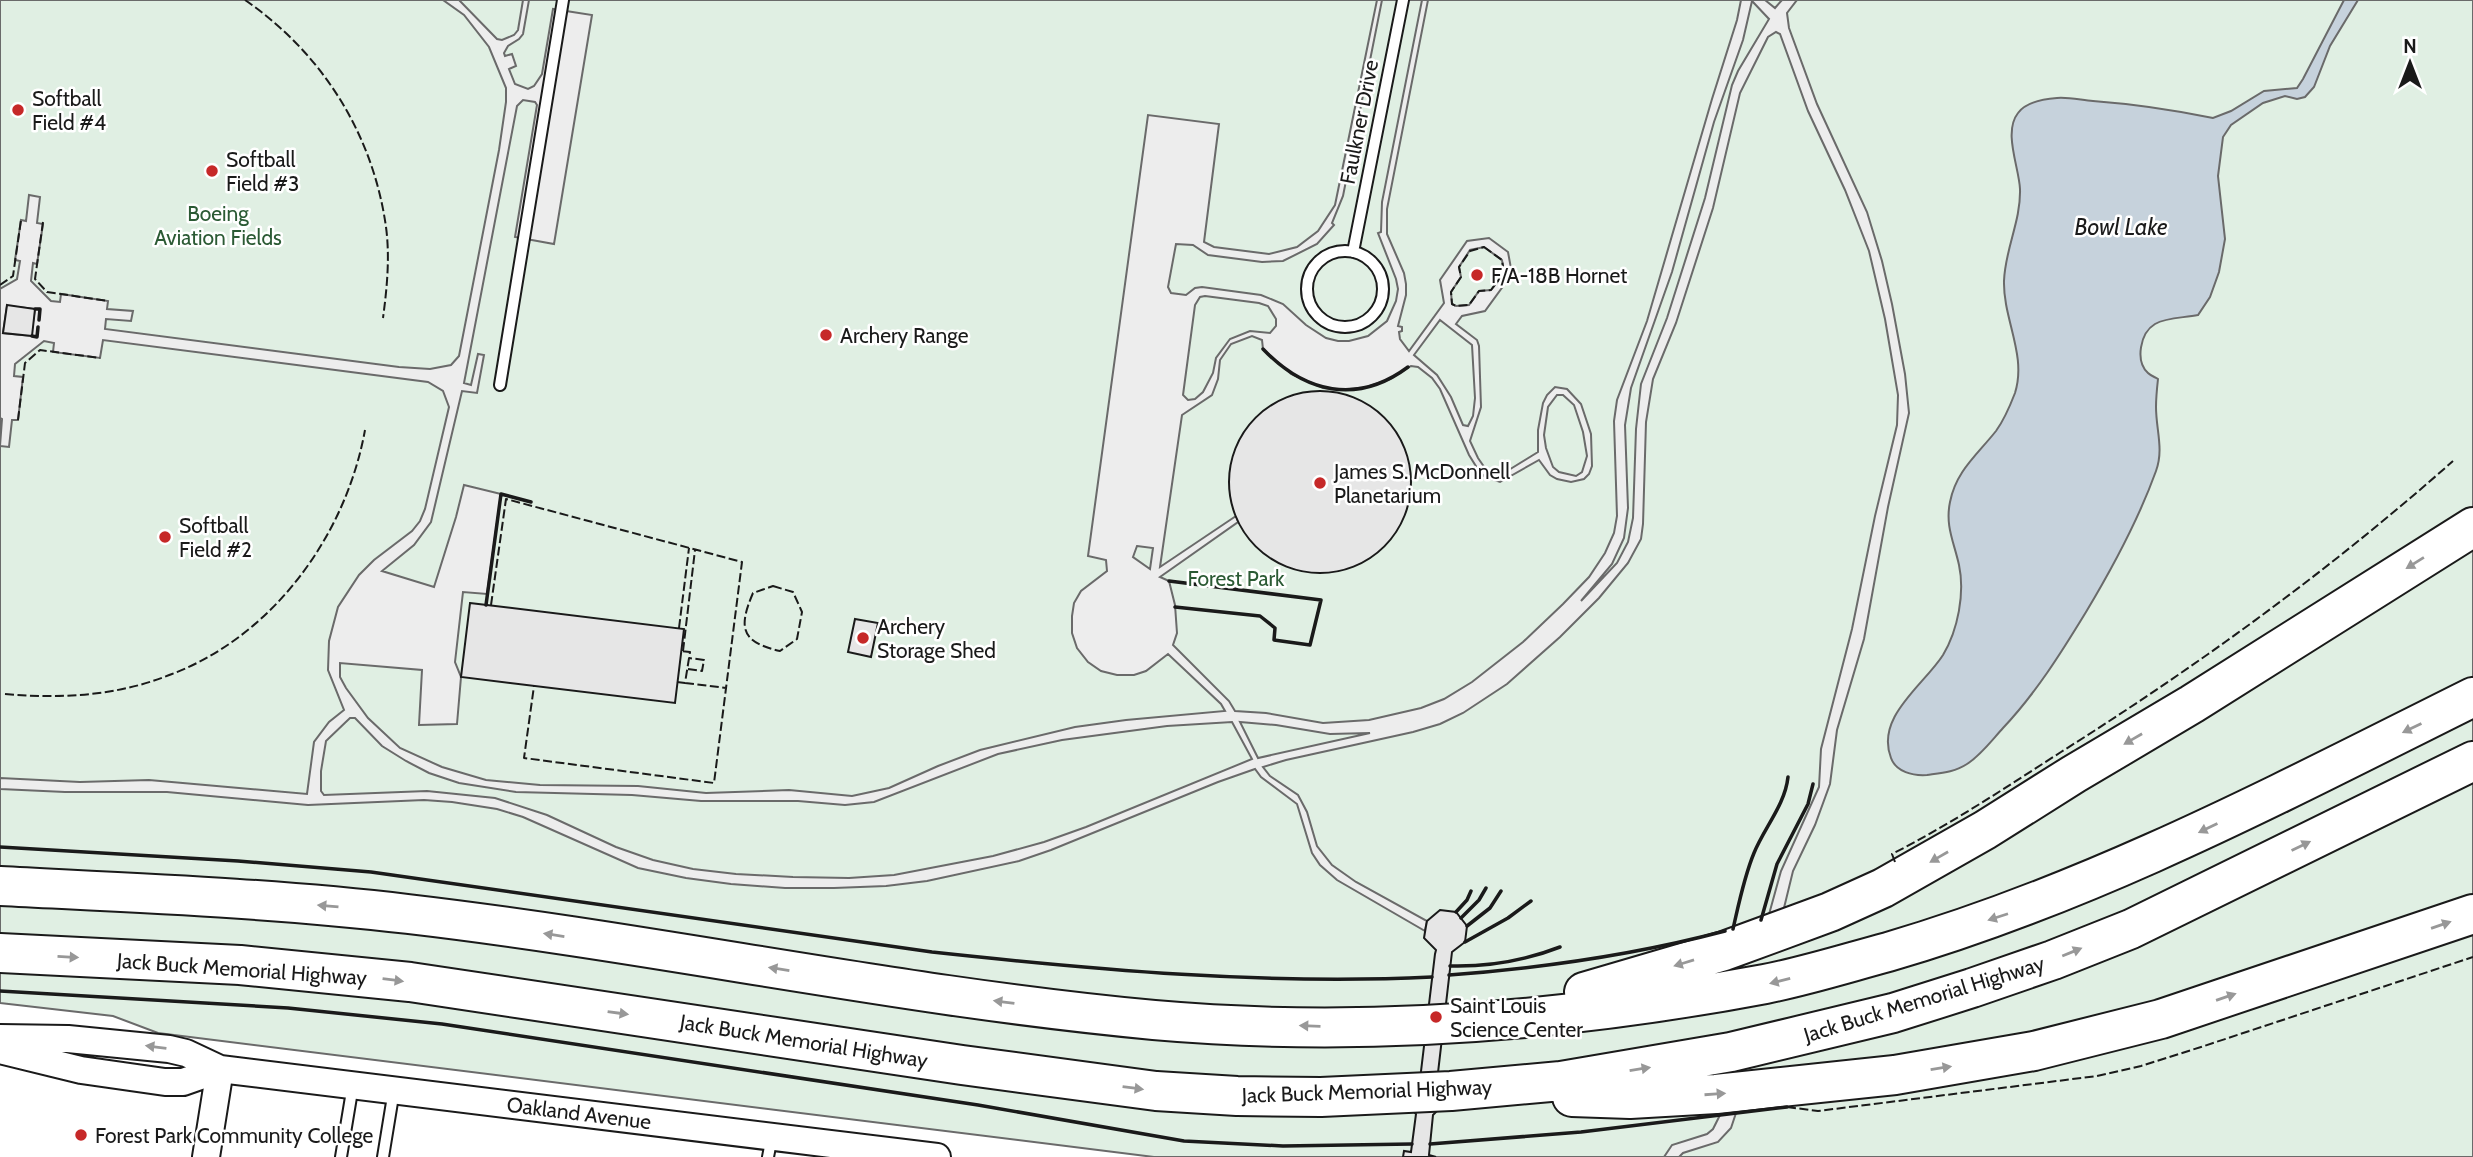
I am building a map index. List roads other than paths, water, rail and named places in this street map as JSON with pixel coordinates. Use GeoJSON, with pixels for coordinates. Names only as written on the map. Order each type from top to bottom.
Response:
{"type":"FeatureCollection","features":[{"type":"Feature","properties":{"kind":"highway"},"geometry":{"type":"LineString","coordinates":[[1450,1025],[1553,1000],[1724,951],[1830,912],[1883,888],[1984,831],[2192,704],[2473,527]]}},
{"type":"Feature","properties":{"kind":"highway"},"geometry":{"type":"LineString","coordinates":[[0,886],[187,895],[411,914],[995,1001],[1159,1020],[1320,1027],[1450,1025],[1625,1007],[1769,984],[1933,938],[2012,912],[2168,847],[2473,697]]}},
{"type":"Feature","properties":{"kind":"highway","name":"Jack Buck Memorial Highway"},"geometry":{"type":"LineString","coordinates":[[0,953],[240,965],[397,981],[1156,1091],[1321,1097],[1451,1091],[1561,1081],[1731,1052],[1853,1023],[1972,988],[2131,929],[2473,761]]}},
{"type":"Feature","properties":{"kind":"highway"},"geometry":{"type":"LineString","coordinates":[[1451,1091],[1630,1099],[1716,1094],[1895,1075],[1968,1063],[2094,1037],[2161,1018],[2473,914]]}},
{"type":"Feature","properties":{"kind":"street","name":"Oakland Avenue"},"geometry":{"type":"LineString","coordinates":[[0,1038],[100,1041],[169,1049],[186,1053],[220,1069],[394,1090],[770,1147],[937,1157]]}},
{"type":"Feature","properties":{"kind":"street","name":"Oakland Avenue"},"geometry":{"type":"LineString","coordinates":[[0,1049],[81,1070],[166,1082],[183,1082],[220,1069]]}},
{"type":"Feature","properties":{"kind":"street"},"geometry":{"type":"LineString","coordinates":[[206,1157],[220,1069]]}},
{"type":"Feature","properties":{"kind":"lane"},"geometry":{"type":"LineString","coordinates":[[500,385],[563,0]]}},
{"type":"Feature","properties":{"kind":"lane","name":"Faulkner Drive"},"geometry":{"type":"LineString","coordinates":[[1353,252],[1403,0]]}},
{"type":"Feature","properties":{"kind":"lane"},"geometry":{"type":"LineString","coordinates":[[1339,252],[1353,252],[1374,264],[1381,276],[1383,288],[1375,313],[1365,321],[1345,327],[1325,321],[1317,314],[1308,296],[1308,286],[1317,264],[1327,256],[1339,252]]}},
{"type":"Feature","properties":{"kind":"lane"},"geometry":{"type":"LineString","coordinates":[[341,1157],[353,1085]]}},
{"type":"Feature","properties":{"kind":"lane"},"geometry":{"type":"LineString","coordinates":[[383,1157],[394,1090]]}},
{"type":"Feature","properties":{"kind":"water","name":"Bowl Lake"},"geometry":{"type":"Polygon","coordinates":[[[2344,0],[2358,0],[2330,46],[2314,87],[2305,97],[2297,99],[2285,96],[2263,103],[2231,125],[2223,137],[2218,176],[2225,239],[2219,272],[2210,297],[2198,315],[2155,324],[2143,340],[2141,355],[2144,368],[2158,379],[2158,463],[2133,526],[2096,595],[2037,687],[1977,756],[1962,767],[1943,773],[1922,775],[1901,770],[1893,763],[1888,743],[1895,715],[1943,655],[1953,634],[1959,611],[1961,576],[1949,519],[1953,491],[1962,472],[2002,422],[2018,379],[2017,351],[2007,309],[2004,281],[2020,201],[2012,140],[2014,121],[2018,113],[2036,102],[2066,98],[2213,118],[2231,111],[2264,91],[2297,88],[2344,0]]]}},
{"type":"Feature","properties":{"kind":"place","name":"Softball Field #4"},"geometry":{"type":"Point","coordinates":[18,110]}},
{"type":"Feature","properties":{"kind":"place","name":"Softball Field #3"},"geometry":{"type":"Point","coordinates":[212,171]}},
{"type":"Feature","properties":{"kind":"place","name":"F/A-18B Hornet"},"geometry":{"type":"Point","coordinates":[1477,275]}},
{"type":"Feature","properties":{"kind":"place","name":"Archery Range"},"geometry":{"type":"Point","coordinates":[826,335]}},
{"type":"Feature","properties":{"kind":"place","name":"James S. McDonnell Planetarium"},"geometry":{"type":"Point","coordinates":[1320,483]}},
{"type":"Feature","properties":{"kind":"place","name":"Softball Field #2"},"geometry":{"type":"Point","coordinates":[165,537]}},
{"type":"Feature","properties":{"kind":"place","name":"Archery Storage Shed"},"geometry":{"type":"Point","coordinates":[863,638]}},
{"type":"Feature","properties":{"kind":"place","name":"Saint Louis Science Center"},"geometry":{"type":"Point","coordinates":[1436,1017]}},
{"type":"Feature","properties":{"kind":"place","name":"Forest Park Community College"},"geometry":{"type":"Point","coordinates":[81,1135]}},
{"type":"Feature","properties":{"kind":"park label","name":"Boeing Aviation Fields"},"geometry":{"type":"Point","coordinates":[218,225]}},
{"type":"Feature","properties":{"kind":"park label","name":"Forest Park"},"geometry":{"type":"Point","coordinates":[1236,578]}}]}
